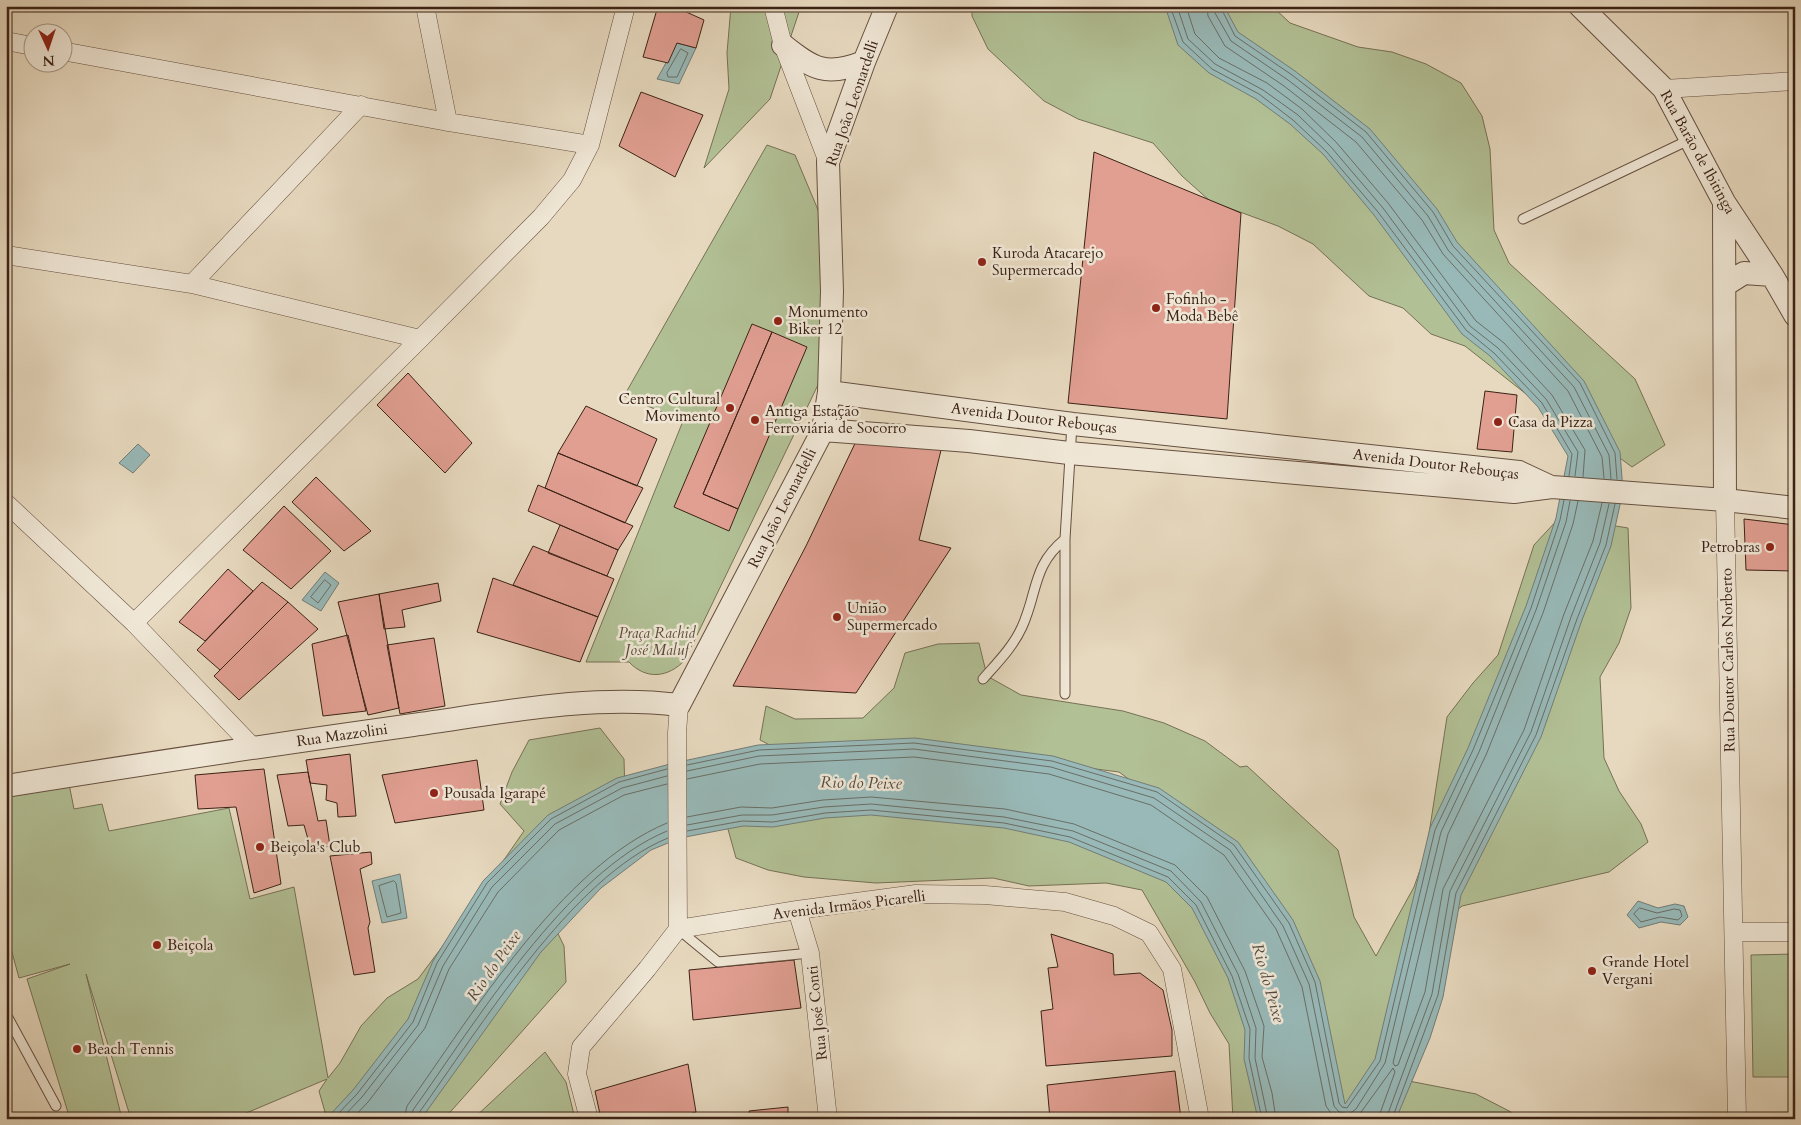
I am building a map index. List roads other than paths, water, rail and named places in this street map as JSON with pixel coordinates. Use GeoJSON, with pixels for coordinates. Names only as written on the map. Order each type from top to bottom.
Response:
{"type":"FeatureCollection","features":[{"type":"Feature","properties":{"kind":"street"},"geometry":{"type":"LineString","coordinates":[[426,6],[448,122]]}},
{"type":"Feature","properties":{"kind":"street"},"geometry":{"type":"LineString","coordinates":[[134,623],[420,339],[541,216],[572,180],[590,145],[626,6]]}},
{"type":"Feature","properties":{"kind":"street"},"geometry":{"type":"LineString","coordinates":[[773,6],[783,45],[828,162]]}},
{"type":"Feature","properties":{"kind":"street","name":"Rua João Leonardelli"},"geometry":{"type":"LineString","coordinates":[[679,705],[823,430],[829,392],[832,291],[828,162],[864,62],[887,6]]}},
{"type":"Feature","properties":{"kind":"street","name":"Rua Barão de Ibitinga"},"geometry":{"type":"LineString","coordinates":[[1580,6],[1664,89],[1724,202],[1772,276],[1795,316]]}},
{"type":"Feature","properties":{"kind":"street"},"geometry":{"type":"LineString","coordinates":[[6,41],[22,44]]}},
{"type":"Feature","properties":{"kind":"street"},"geometry":{"type":"LineString","coordinates":[[783,45],[806,63],[820,70],[844,70],[864,62]]}},
{"type":"Feature","properties":{"kind":"street"},"geometry":{"type":"LineString","coordinates":[[72,53],[448,122],[590,145]]}},
{"type":"Feature","properties":{"kind":"street"},"geometry":{"type":"LineString","coordinates":[[1664,89],[1795,81]]}},
{"type":"Feature","properties":{"kind":"street"},"geometry":{"type":"LineString","coordinates":[[192,284],[361,105]]}},
{"type":"Feature","properties":{"kind":"street","name":"Rua Doutor Carlos Norberto"},"geometry":{"type":"LineString","coordinates":[[1724,202],[1725,500],[1736,1119]]}},
{"type":"Feature","properties":{"kind":"street"},"geometry":{"type":"LineString","coordinates":[[6,254],[192,284],[420,339]]}},
{"type":"Feature","properties":{"kind":"street"},"geometry":{"type":"LineString","coordinates":[[1725,285],[1744,273],[1772,276]]}},
{"type":"Feature","properties":{"kind":"street","name":"Avenida Doutor Rebouças"},"geometry":{"type":"LineString","coordinates":[[829,392],[1072,424],[1239,440],[1519,472],[1556,487]]}},
{"type":"Feature","properties":{"kind":"street"},"geometry":{"type":"LineString","coordinates":[[968,441],[970,410]]}},
{"type":"Feature","properties":{"kind":"street","name":"Avenida Doutor Rebouças"},"geometry":{"type":"LineString","coordinates":[[823,430],[968,441],[1069,453],[1236,466],[1514,492],[1556,487]]}},
{"type":"Feature","properties":{"kind":"street"},"geometry":{"type":"LineString","coordinates":[[1236,466],[1239,440]]}},
{"type":"Feature","properties":{"kind":"street"},"geometry":{"type":"LineString","coordinates":[[1394,482],[1397,458]]}},
{"type":"Feature","properties":{"kind":"street"},"geometry":{"type":"LineString","coordinates":[[1556,487],[1725,500],[1795,508]]}},
{"type":"Feature","properties":{"kind":"street"},"geometry":{"type":"LineString","coordinates":[[6,503],[134,623],[253,747]]}},
{"type":"Feature","properties":{"kind":"street","name":"Rua Mazzolini"},"geometry":{"type":"LineString","coordinates":[[6,786],[253,747],[548,706],[648,701],[679,705]]}},
{"type":"Feature","properties":{"kind":"street"},"geometry":{"type":"LineString","coordinates":[[589,1119],[577,1074],[581,1047],[678,929],[677,733],[679,705]]}},
{"type":"Feature","properties":{"kind":"street","name":"Avenida Irmãos Picarelli"},"geometry":{"type":"LineString","coordinates":[[678,929],[916,894],[985,895],[1065,902],[1114,916],[1149,933],[1172,969],[1200,1119]]}},
{"type":"Feature","properties":{"kind":"street","name":"Rua José Conti"},"geometry":{"type":"LineString","coordinates":[[797,910],[810,953],[828,1119]]}},
{"type":"Feature","properties":{"kind":"street"},"geometry":{"type":"LineString","coordinates":[[1734,932],[1795,932]]}},
{"type":"Feature","properties":{"kind":"lane"},"geometry":{"type":"LineString","coordinates":[[1523,218],[1691,139]]}},
{"type":"Feature","properties":{"kind":"lane"},"geometry":{"type":"LineString","coordinates":[[1065,694],[1065,539],[1072,424]]}},
{"type":"Feature","properties":{"kind":"lane"},"geometry":{"type":"LineString","coordinates":[[983,679],[1015,640],[1023,626],[1043,562],[1050,551],[1065,539]]}},
{"type":"Feature","properties":{"kind":"lane"},"geometry":{"type":"LineString","coordinates":[[678,929],[718,962],[810,953]]}},
{"type":"Feature","properties":{"kind":"lane"},"geometry":{"type":"LineString","coordinates":[[6,1014],[56,1106]]}},
{"type":"Feature","properties":{"kind":"water","name":"Rio do Peixe"},"geometry":{"type":"Polygon","coordinates":[[[1165,6],[1224,6],[1238,32],[1295,71],[1370,129],[1437,209],[1457,242],[1584,381],[1620,452],[1623,491],[1611,546],[1582,620],[1541,737],[1461,895],[1443,997],[1430,1038],[1396,1119],[1258,1119],[1244,1059],[1245,1030],[1228,978],[1192,908],[1166,882],[1069,842],[1004,828],[871,815],[825,818],[773,827],[743,826],[680,838],[651,850],[601,888],[541,952],[421,1119],[326,1119],[353,1090],[408,1019],[433,961],[483,881],[548,815],[617,778],[674,763],[758,745],[915,738],[1053,756],[1159,788],[1238,842],[1293,920],[1320,981],[1345,1104],[1375,1059],[1430,828],[1468,748],[1526,606],[1556,518],[1568,456],[1538,407],[1490,356],[1462,334],[1374,215],[1323,154],[1290,124],[1256,99],[1209,73],[1178,45],[1165,6]]]}},
{"type":"Feature","properties":{"kind":"water"},"geometry":{"type":"Polygon","coordinates":[[[677,43],[696,48],[679,84],[657,79],[677,43]]]}},
{"type":"Feature","properties":{"kind":"water"},"geometry":{"type":"Polygon","coordinates":[[[138,444],[150,455],[133,473],[119,463],[138,444]]]}},
{"type":"Feature","properties":{"kind":"water"},"geometry":{"type":"Polygon","coordinates":[[[325,572],[339,583],[321,611],[302,600],[325,572]]]}},
{"type":"Feature","properties":{"kind":"water"},"geometry":{"type":"Polygon","coordinates":[[[400,874],[407,918],[382,923],[372,881],[400,874]]]}},
{"type":"Feature","properties":{"kind":"water"},"geometry":{"type":"Polygon","coordinates":[[[1638,901],[1658,908],[1675,904],[1684,906],[1688,917],[1680,925],[1661,922],[1639,928],[1627,915],[1638,901]]]}},
{"type":"Feature","properties":{"kind":"place","name":"Kuroda Atacarejo Supermercado"},"geometry":{"type":"Point","coordinates":[982,262]}},
{"type":"Feature","properties":{"kind":"place","name":"Fofinho - Moda Bebê"},"geometry":{"type":"Point","coordinates":[1156,308]}},
{"type":"Feature","properties":{"kind":"place","name":"Monumento Biker 12"},"geometry":{"type":"Point","coordinates":[778,321]}},
{"type":"Feature","properties":{"kind":"place","name":"Centro Cultural Movimento"},"geometry":{"type":"Point","coordinates":[730,408]}},
{"type":"Feature","properties":{"kind":"place","name":"Antiga Estação Ferroviária de Socorro"},"geometry":{"type":"Point","coordinates":[755,420]}},
{"type":"Feature","properties":{"kind":"place","name":"Casa da Pizza"},"geometry":{"type":"Point","coordinates":[1498,422]}},
{"type":"Feature","properties":{"kind":"place","name":"Petrobras"},"geometry":{"type":"Point","coordinates":[1770,547]}},
{"type":"Feature","properties":{"kind":"place","name":"União Supermercado"},"geometry":{"type":"Point","coordinates":[837,617]}},
{"type":"Feature","properties":{"kind":"place","name":"Pousada Igarapé"},"geometry":{"type":"Point","coordinates":[434,793]}},
{"type":"Feature","properties":{"kind":"place","name":"Beiçola's Club"},"geometry":{"type":"Point","coordinates":[260,847]}},
{"type":"Feature","properties":{"kind":"place","name":"Beiçola"},"geometry":{"type":"Point","coordinates":[157,945]}},
{"type":"Feature","properties":{"kind":"place","name":"Grande Hotel Vergani"},"geometry":{"type":"Point","coordinates":[1592,971]}},
{"type":"Feature","properties":{"kind":"place","name":"Beach Tennis"},"geometry":{"type":"Point","coordinates":[77,1049]}},
{"type":"Feature","properties":{"kind":"park label","name":"Praça Rachid José Maluf"},"geometry":{"type":"Point","coordinates":[657,642]}}]}
